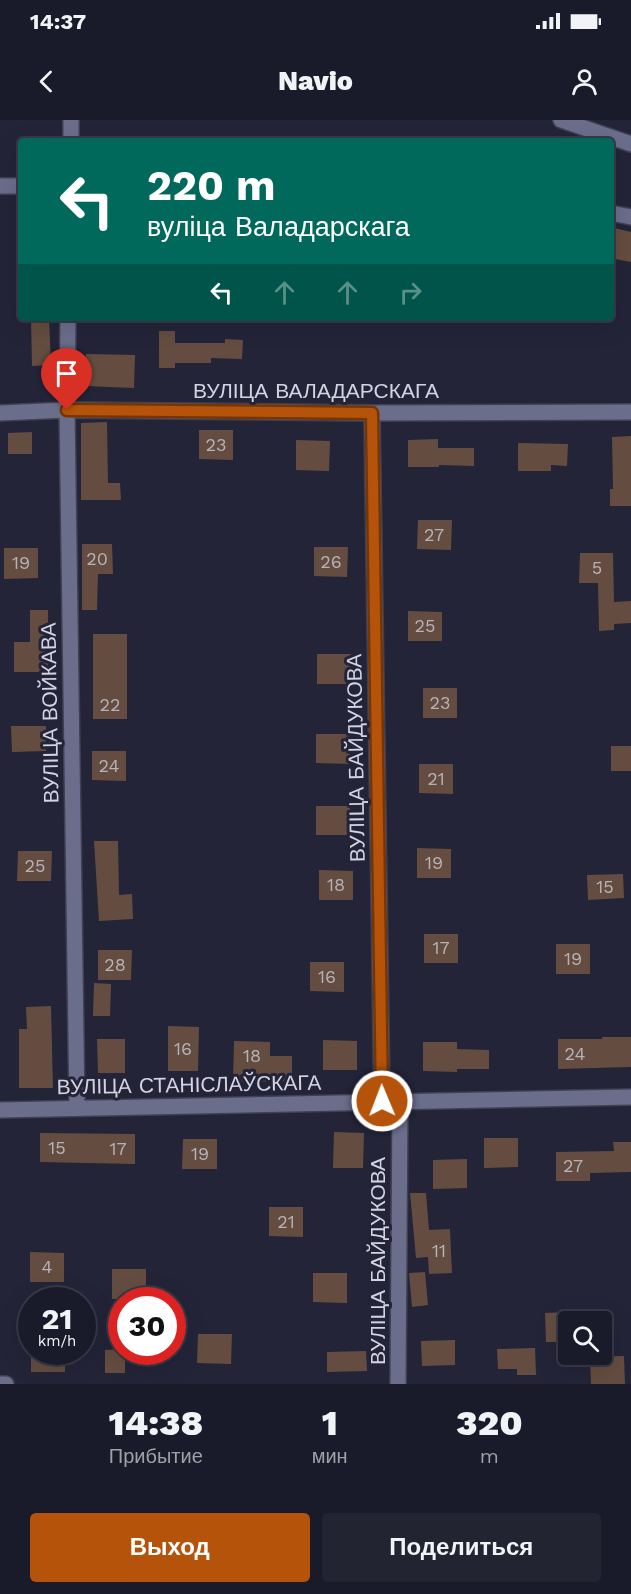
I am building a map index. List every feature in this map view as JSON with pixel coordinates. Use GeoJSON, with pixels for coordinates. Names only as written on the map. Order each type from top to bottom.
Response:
{"type":"FeatureCollection","features":[{"type":"Feature","properties":{"kind":"street"},"geometry":{"type":"LineString","coordinates":[[71,120],[71,138]]}},
{"type":"Feature","properties":{"kind":"street"},"geometry":{"type":"LineString","coordinates":[[561,120],[614,138]]}},
{"type":"Feature","properties":{"kind":"street"},"geometry":{"type":"LineString","coordinates":[[614,138],[631,144]]}},
{"type":"Feature","properties":{"kind":"street"},"geometry":{"type":"LineString","coordinates":[[0,186],[18,186]]}},
{"type":"Feature","properties":{"kind":"street"},"geometry":{"type":"LineString","coordinates":[[614,214],[631,217]]}},
{"type":"Feature","properties":{"kind":"street","name":"ВУЛІЦА ВОЙКАВА"},"geometry":{"type":"LineString","coordinates":[[68,321],[67,410],[77,1108]]}},
{"type":"Feature","properties":{"kind":"street","name":"ВУЛІЦА ВАЛАДАРСКАГА"},"geometry":{"type":"LineString","coordinates":[[0,413],[67,410],[372,413],[631,412]]}},
{"type":"Feature","properties":{"kind":"street","name":"ВУЛІЦА БАЙДУКОВА"},"geometry":{"type":"LineString","coordinates":[[372,413],[382,1101]]}},
{"type":"Feature","properties":{"kind":"street","name":"ВУЛІЦА СТАНІСЛАЎСКАГА"},"geometry":{"type":"LineString","coordinates":[[0,1110],[631,1097]]}},
{"type":"Feature","properties":{"kind":"street","name":"ВУЛІЦА БАЙДУКОВА"},"geometry":{"type":"LineString","coordinates":[[398,1384],[400,1102]]}},
{"type":"Feature","properties":{"kind":"street"},"geometry":{"type":"LineString","coordinates":[[0,1384],[6,1384]]}},
{"type":"Feature","properties":{"kind":"building"},"geometry":{"type":"Polygon","coordinates":[[[614,228],[631,232],[631,262],[614,259],[614,228]]]}},
{"type":"Feature","properties":{"kind":"building"},"geometry":{"type":"Polygon","coordinates":[[[31,321],[49,321],[51,365],[32,366],[31,321]]]}},
{"type":"Feature","properties":{"kind":"building"},"geometry":{"type":"Polygon","coordinates":[[[159,331],[175,331],[175,343],[225,343],[225,339],[243,340],[242,359],[211,358],[211,363],[175,363],[175,368],[159,368],[159,331]]]}},
{"type":"Feature","properties":{"kind":"building"},"geometry":{"type":"Polygon","coordinates":[[[86,354],[135,355],[134,388],[85,386],[86,354]]]}},
{"type":"Feature","properties":{"kind":"building"},"geometry":{"type":"Polygon","coordinates":[[[107,422],[108,483],[120,483],[121,500],[81,500],[81,423],[107,422]]]}},
{"type":"Feature","properties":{"kind":"building"},"geometry":{"type":"Polygon","coordinates":[[[199,430],[233,430],[233,460],[199,459],[199,430]]]}},
{"type":"Feature","properties":{"kind":"building"},"geometry":{"type":"Polygon","coordinates":[[[32,432],[32,454],[8,454],[8,433],[32,432]]]}},
{"type":"Feature","properties":{"kind":"building"},"geometry":{"type":"Polygon","coordinates":[[[631,436],[631,506],[610,506],[610,489],[613,489],[612,437],[631,436]]]}},
{"type":"Feature","properties":{"kind":"building"},"geometry":{"type":"Polygon","coordinates":[[[438,439],[438,448],[474,448],[474,466],[408,467],[408,440],[438,439]]]}},
{"type":"Feature","properties":{"kind":"building"},"geometry":{"type":"Polygon","coordinates":[[[296,440],[330,441],[329,471],[296,470],[296,440]]]}},
{"type":"Feature","properties":{"kind":"building"},"geometry":{"type":"Polygon","coordinates":[[[518,443],[568,444],[567,466],[551,465],[551,471],[518,471],[518,443]]]}},
{"type":"Feature","properties":{"kind":"building"},"geometry":{"type":"Polygon","coordinates":[[[418,520],[452,520],[451,550],[417,549],[418,520]]]}},
{"type":"Feature","properties":{"kind":"building"},"geometry":{"type":"Polygon","coordinates":[[[82,544],[112,544],[113,574],[98,574],[97,610],[82,610],[82,544]]]}},
{"type":"Feature","properties":{"kind":"building"},"geometry":{"type":"Polygon","coordinates":[[[314,547],[348,547],[347,577],[314,576],[314,547]]]}},
{"type":"Feature","properties":{"kind":"building"},"geometry":{"type":"Polygon","coordinates":[[[4,548],[38,548],[38,578],[4,579],[4,548]]]}},
{"type":"Feature","properties":{"kind":"building"},"geometry":{"type":"Polygon","coordinates":[[[580,553],[613,553],[614,602],[631,601],[631,623],[614,624],[614,630],[599,631],[598,583],[579,583],[580,553]]]}},
{"type":"Feature","properties":{"kind":"building"},"geometry":{"type":"Polygon","coordinates":[[[30,610],[48,610],[48,672],[14,672],[14,642],[30,642],[30,610]]]}},
{"type":"Feature","properties":{"kind":"building"},"geometry":{"type":"Polygon","coordinates":[[[408,611],[442,612],[442,641],[408,641],[408,611]]]}},
{"type":"Feature","properties":{"kind":"building"},"geometry":{"type":"Polygon","coordinates":[[[93,634],[127,634],[127,719],[93,719],[93,634]]]}},
{"type":"Feature","properties":{"kind":"building"},"geometry":{"type":"Polygon","coordinates":[[[317,654],[351,654],[351,684],[317,684],[317,654]]]}},
{"type":"Feature","properties":{"kind":"building"},"geometry":{"type":"Polygon","coordinates":[[[423,688],[457,688],[457,718],[423,718],[423,688]]]}},
{"type":"Feature","properties":{"kind":"building"},"geometry":{"type":"Polygon","coordinates":[[[11,726],[46,726],[46,751],[12,752],[11,726]]]}},
{"type":"Feature","properties":{"kind":"building"},"geometry":{"type":"Polygon","coordinates":[[[316,734],[350,734],[350,764],[316,763],[316,734]]]}},
{"type":"Feature","properties":{"kind":"building"},"geometry":{"type":"Polygon","coordinates":[[[611,746],[631,746],[631,771],[611,771],[611,746]]]}},
{"type":"Feature","properties":{"kind":"building"},"geometry":{"type":"Polygon","coordinates":[[[92,751],[126,751],[126,781],[92,780],[92,751]]]}},
{"type":"Feature","properties":{"kind":"building"},"geometry":{"type":"Polygon","coordinates":[[[419,764],[453,764],[453,794],[419,793],[419,764]]]}},
{"type":"Feature","properties":{"kind":"building"},"geometry":{"type":"Polygon","coordinates":[[[316,806],[350,806],[350,835],[316,835],[316,806]]]}},
{"type":"Feature","properties":{"kind":"building"},"geometry":{"type":"Polygon","coordinates":[[[94,841],[118,841],[119,895],[132,894],[133,919],[99,921],[94,841]]]}},
{"type":"Feature","properties":{"kind":"building"},"geometry":{"type":"Polygon","coordinates":[[[417,848],[451,849],[451,878],[417,878],[417,848]]]}},
{"type":"Feature","properties":{"kind":"building"},"geometry":{"type":"Polygon","coordinates":[[[18,851],[52,851],[51,881],[17,881],[18,851]]]}},
{"type":"Feature","properties":{"kind":"building"},"geometry":{"type":"Polygon","coordinates":[[[319,870],[353,871],[353,900],[319,900],[319,870]]]}},
{"type":"Feature","properties":{"kind":"building"},"geometry":{"type":"Polygon","coordinates":[[[623,874],[624,898],[588,900],[587,875],[623,874]]]}},
{"type":"Feature","properties":{"kind":"building"},"geometry":{"type":"Polygon","coordinates":[[[424,934],[458,934],[458,963],[424,963],[424,934]]]}},
{"type":"Feature","properties":{"kind":"building"},"geometry":{"type":"Polygon","coordinates":[[[556,944],[590,944],[590,974],[556,974],[556,944]]]}},
{"type":"Feature","properties":{"kind":"building"},"geometry":{"type":"Polygon","coordinates":[[[98,950],[132,950],[131,980],[98,980],[98,950]]]}},
{"type":"Feature","properties":{"kind":"building"},"geometry":{"type":"Polygon","coordinates":[[[310,962],[344,962],[344,992],[310,991],[310,962]]]}},
{"type":"Feature","properties":{"kind":"building"},"geometry":{"type":"Polygon","coordinates":[[[94,983],[111,984],[110,1016],[93,1016],[94,983]]]}},
{"type":"Feature","properties":{"kind":"building"},"geometry":{"type":"Polygon","coordinates":[[[51,1006],[53,1088],[19,1088],[19,1029],[27,1029],[26,1007],[51,1006]]]}},
{"type":"Feature","properties":{"kind":"building"},"geometry":{"type":"Polygon","coordinates":[[[168,1026],[199,1027],[198,1071],[168,1071],[168,1026]]]}},
{"type":"Feature","properties":{"kind":"building"},"geometry":{"type":"Polygon","coordinates":[[[602,1037],[631,1037],[631,1067],[558,1069],[558,1039],[602,1039],[602,1037]]]}},
{"type":"Feature","properties":{"kind":"building"},"geometry":{"type":"Polygon","coordinates":[[[97,1039],[125,1039],[125,1073],[98,1073],[97,1039]]]}},
{"type":"Feature","properties":{"kind":"building"},"geometry":{"type":"Polygon","coordinates":[[[323,1040],[357,1041],[357,1070],[323,1070],[323,1040]]]}},
{"type":"Feature","properties":{"kind":"building"},"geometry":{"type":"Polygon","coordinates":[[[234,1041],[270,1042],[270,1056],[292,1056],[292,1081],[233,1082],[234,1041]]]}},
{"type":"Feature","properties":{"kind":"building"},"geometry":{"type":"Polygon","coordinates":[[[423,1042],[457,1042],[457,1049],[489,1050],[489,1069],[457,1069],[457,1072],[423,1071],[423,1042]]]}},
{"type":"Feature","properties":{"kind":"building"},"geometry":{"type":"Polygon","coordinates":[[[334,1132],[364,1133],[363,1168],[333,1168],[334,1132]]]}},
{"type":"Feature","properties":{"kind":"building"},"geometry":{"type":"Polygon","coordinates":[[[40,1133],[135,1134],[135,1164],[40,1162],[40,1133]]]}},
{"type":"Feature","properties":{"kind":"building"},"geometry":{"type":"Polygon","coordinates":[[[484,1138],[518,1138],[518,1167],[484,1168],[484,1138]]]}},
{"type":"Feature","properties":{"kind":"building"},"geometry":{"type":"Polygon","coordinates":[[[183,1139],[217,1139],[217,1169],[182,1169],[183,1139]]]}},
{"type":"Feature","properties":{"kind":"building"},"geometry":{"type":"Polygon","coordinates":[[[613,1142],[631,1142],[631,1172],[590,1173],[590,1181],[556,1181],[556,1152],[614,1151],[613,1142]]]}},
{"type":"Feature","properties":{"kind":"building"},"geometry":{"type":"Polygon","coordinates":[[[467,1159],[467,1188],[433,1189],[433,1160],[467,1159]]]}},
{"type":"Feature","properties":{"kind":"building"},"geometry":{"type":"Polygon","coordinates":[[[410,1193],[426,1193],[429,1230],[450,1229],[452,1273],[429,1274],[428,1257],[416,1258],[410,1193]]]}},
{"type":"Feature","properties":{"kind":"building"},"geometry":{"type":"Polygon","coordinates":[[[269,1207],[303,1207],[303,1237],[269,1236],[269,1207]]]}},
{"type":"Feature","properties":{"kind":"building"},"geometry":{"type":"Polygon","coordinates":[[[30,1252],[64,1253],[64,1282],[30,1282],[30,1252]]]}},
{"type":"Feature","properties":{"kind":"building"},"geometry":{"type":"Polygon","coordinates":[[[112,1269],[146,1269],[146,1287],[112,1287],[112,1269]]]}},
{"type":"Feature","properties":{"kind":"building"},"geometry":{"type":"Polygon","coordinates":[[[425,1272],[428,1305],[412,1307],[409,1273],[425,1272]]]}},
{"type":"Feature","properties":{"kind":"building"},"geometry":{"type":"Polygon","coordinates":[[[313,1273],[347,1273],[347,1303],[313,1302],[313,1273]]]}},
{"type":"Feature","properties":{"kind":"building"},"geometry":{"type":"Polygon","coordinates":[[[558,1312],[558,1342],[546,1342],[545,1313],[558,1312]]]}},
{"type":"Feature","properties":{"kind":"building"},"geometry":{"type":"Polygon","coordinates":[[[198,1334],[232,1334],[231,1364],[197,1363],[198,1334]]]}},
{"type":"Feature","properties":{"kind":"building"},"geometry":{"type":"Polygon","coordinates":[[[455,1340],[455,1365],[422,1366],[421,1341],[455,1340]]]}},
{"type":"Feature","properties":{"kind":"building"},"geometry":{"type":"Polygon","coordinates":[[[535,1348],[536,1375],[517,1375],[517,1369],[498,1369],[497,1349],[535,1348]]]}},
{"type":"Feature","properties":{"kind":"building"},"geometry":{"type":"Polygon","coordinates":[[[105,1350],[108,1350],[108,1365],[125,1365],[125,1373],[105,1373],[105,1350]]]}},
{"type":"Feature","properties":{"kind":"building"},"geometry":{"type":"Polygon","coordinates":[[[366,1351],[367,1371],[327,1372],[327,1352],[366,1351]]]}},
{"type":"Feature","properties":{"kind":"building"},"geometry":{"type":"Polygon","coordinates":[[[612,1356],[624,1356],[625,1384],[591,1384],[590,1365],[612,1365],[612,1356]]]}},
{"type":"Feature","properties":{"kind":"building"},"geometry":{"type":"Polygon","coordinates":[[[31,1365],[65,1365],[65,1372],[31,1372],[31,1365]]]}},
{"type":"Feature","properties":{"kind":"route"},"geometry":{"type":"LineString","coordinates":[[67,410],[372,413],[382,1101]]}}]}
